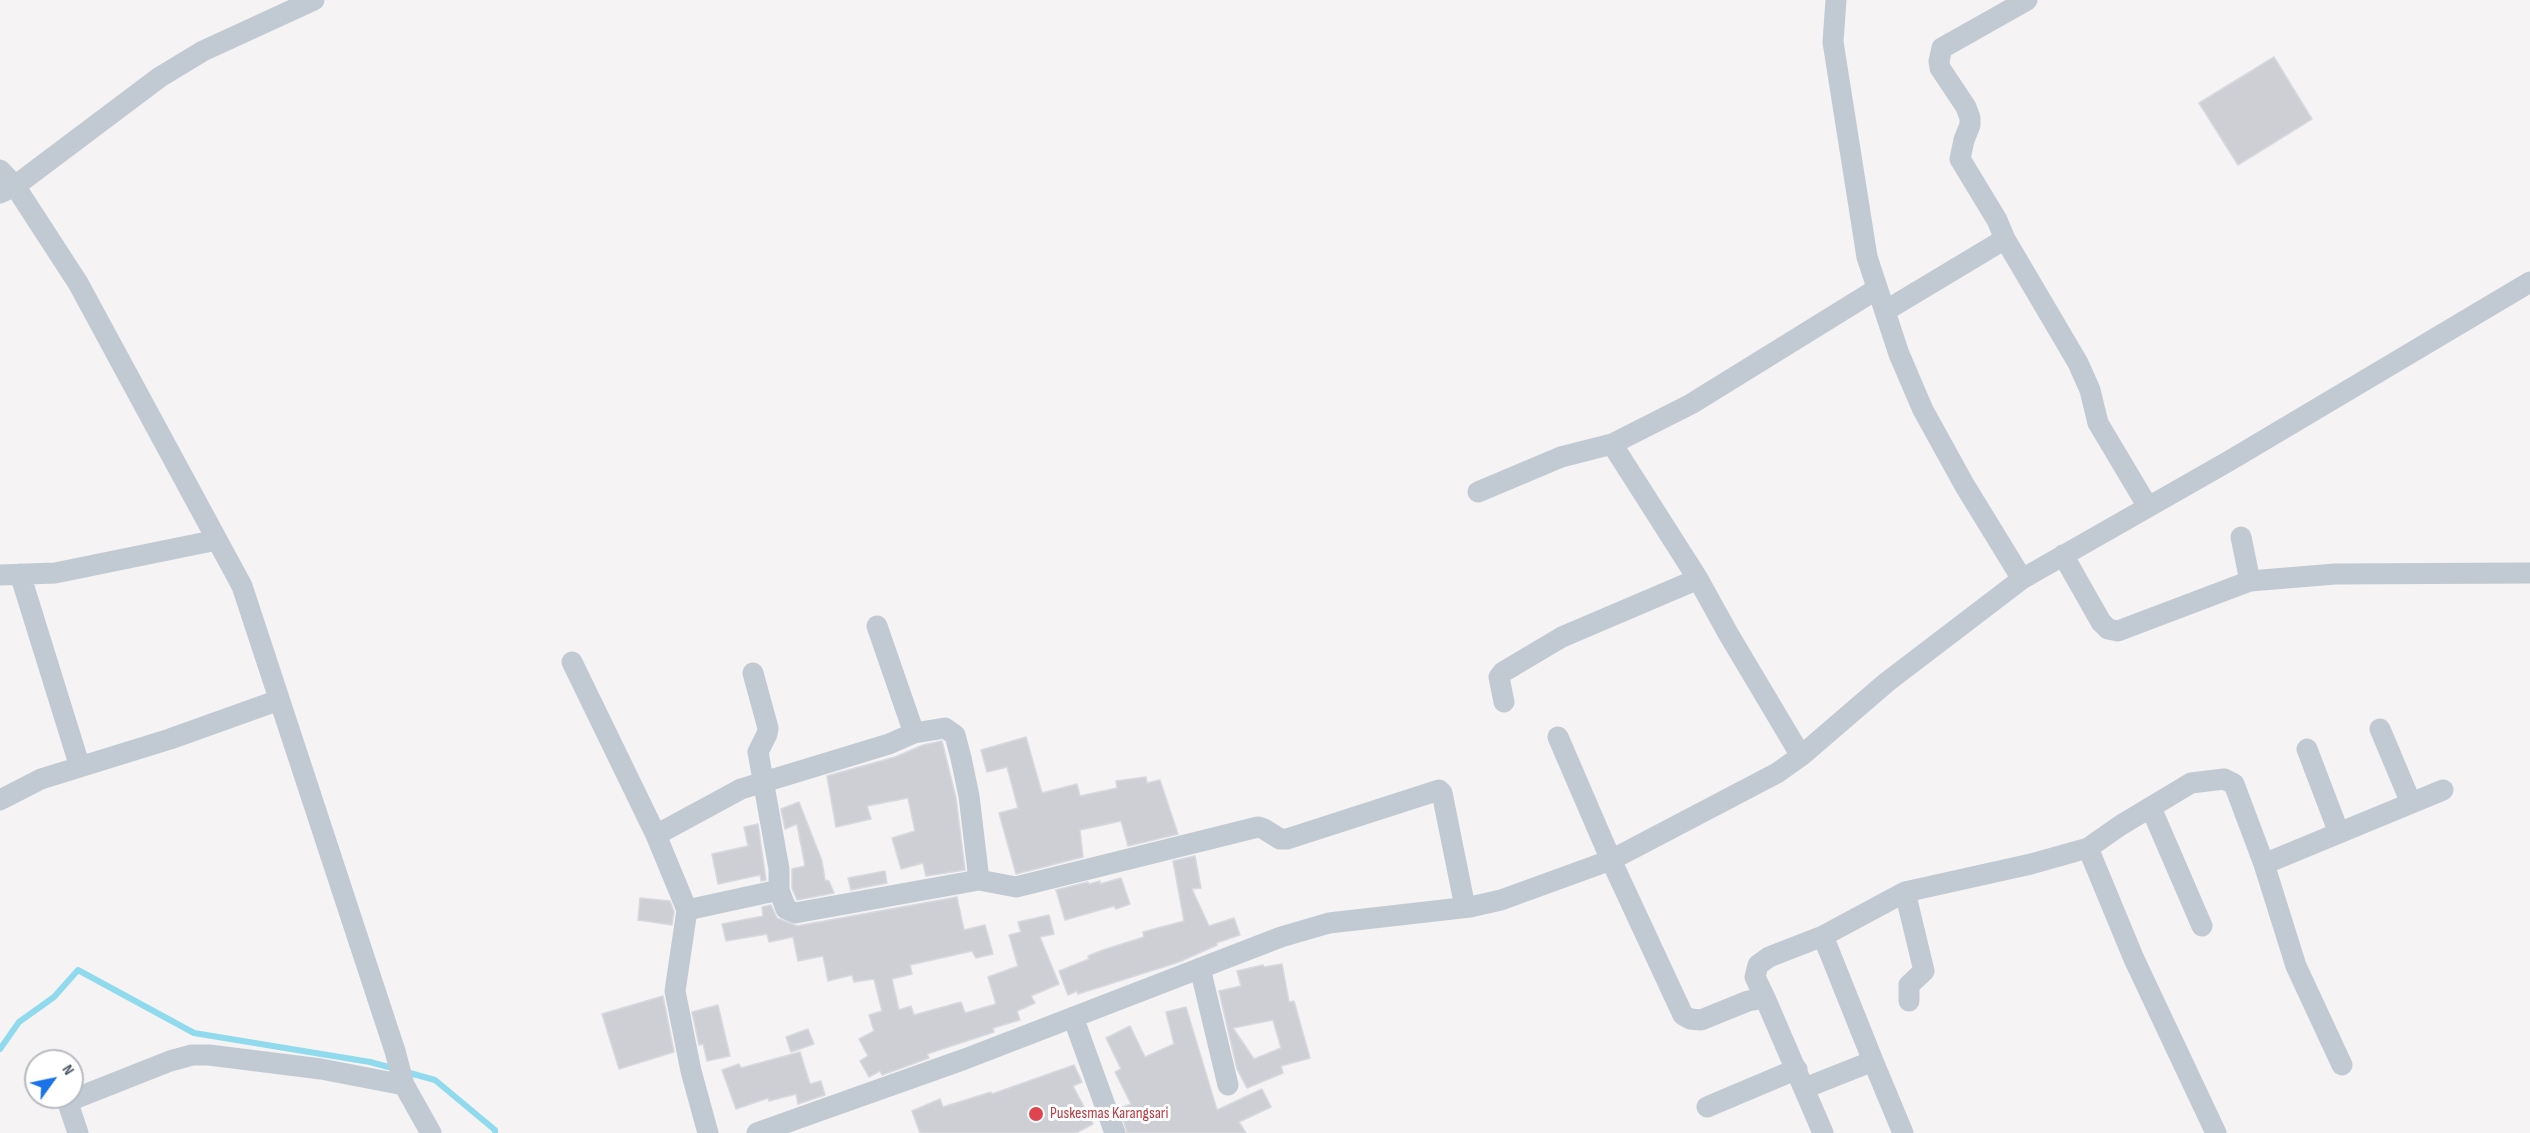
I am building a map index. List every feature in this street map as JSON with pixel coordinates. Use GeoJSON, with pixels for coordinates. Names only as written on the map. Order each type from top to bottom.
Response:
{"type":"FeatureCollection","features":[{"type":"Feature","properties":{"kind":"street"},"geometry":{"type":"LineString","coordinates":[[1836,0],[1833,42],[1867,258],[1899,354],[1923,410],[1965,486],[2022,579]]}},
{"type":"Feature","properties":{"kind":"street"},"geometry":{"type":"LineString","coordinates":[[2027,0],[1942,48],[1940,68],[1970,121],[1960,159],[2078,363],[2090,390],[2098,423],[2148,507]]}},
{"type":"Feature","properties":{"kind":"street"},"geometry":{"type":"LineString","coordinates":[[7,189],[160,77],[203,51],[308,1]]}},
{"type":"Feature","properties":{"kind":"street"},"geometry":{"type":"LineString","coordinates":[[0,170],[7,189],[78,283],[242,586],[395,1052],[403,1084],[431,1133]]}},
{"type":"Feature","properties":{"kind":"street"},"geometry":{"type":"LineString","coordinates":[[1885,311],[2005,239]]}},
{"type":"Feature","properties":{"kind":"street"},"geometry":{"type":"LineString","coordinates":[[757,1133],[954,1063],[1281,937],[1329,923],[1465,907],[1502,900],[1611,860],[1777,773],[1801,756],[1887,682],[2022,579],[2530,282]]}},
{"type":"Feature","properties":{"kind":"street"},"geometry":{"type":"LineString","coordinates":[[1478,492],[1561,457],[1612,444],[1691,404],[1877,289]]}},
{"type":"Feature","properties":{"kind":"street"},"geometry":{"type":"LineString","coordinates":[[1612,444],[1698,579],[1801,756]]}},
{"type":"Feature","properties":{"kind":"street"},"geometry":{"type":"LineString","coordinates":[[2241,537],[2250,581]]}},
{"type":"Feature","properties":{"kind":"street"},"geometry":{"type":"LineString","coordinates":[[80,767],[10,574],[55,573],[217,540]]}},
{"type":"Feature","properties":{"kind":"street"},"geometry":{"type":"LineString","coordinates":[[2063,555],[2102,622],[2108,629],[2118,631],[2250,581],[2335,574],[2530,573]]}},
{"type":"Feature","properties":{"kind":"street"},"geometry":{"type":"LineString","coordinates":[[1504,702],[1499,677],[1503,672],[1562,638],[1698,579]]}},
{"type":"Feature","properties":{"kind":"street"},"geometry":{"type":"LineString","coordinates":[[877,626],[914,733]]}},
{"type":"Feature","properties":{"kind":"street"},"geometry":{"type":"LineString","coordinates":[[572,662],[656,835],[687,910],[675,991],[691,1071],[708,1133]]}},
{"type":"Feature","properties":{"kind":"street"},"geometry":{"type":"LineString","coordinates":[[753,673],[768,728],[758,752],[778,869],[779,890],[786,909],[795,913],[980,880],[1016,887],[1258,827],[1280,839],[1287,839],[1439,790],[1442,793],[1465,907]]}},
{"type":"Feature","properties":{"kind":"street"},"geometry":{"type":"LineString","coordinates":[[0,800],[41,779],[170,739],[279,700]]}},
{"type":"Feature","properties":{"kind":"street"},"geometry":{"type":"LineString","coordinates":[[656,835],[717,800],[763,781],[890,744],[914,733],[945,728],[955,735],[969,795],[980,880]]}},
{"type":"Feature","properties":{"kind":"street"},"geometry":{"type":"LineString","coordinates":[[2380,729],[2411,803]]}},
{"type":"Feature","properties":{"kind":"street"},"geometry":{"type":"LineString","coordinates":[[1558,737],[1611,860],[1683,1015],[1690,1019],[1701,1020],[1748,1001],[1766,998]]}},
{"type":"Feature","properties":{"kind":"street"},"geometry":{"type":"LineString","coordinates":[[2307,749],[2339,833]]}},
{"type":"Feature","properties":{"kind":"street"},"geometry":{"type":"LineString","coordinates":[[1823,1133],[1801,1078],[1755,977],[1758,965],[1769,957],[1847,925],[1905,892],[2031,864],[2088,848],[2121,825],[2191,783],[2224,779],[2234,784],[2264,864],[2296,966],[2342,1065]]}},
{"type":"Feature","properties":{"kind":"street"},"geometry":{"type":"LineString","coordinates":[[2264,864],[2443,790]]}},
{"type":"Feature","properties":{"kind":"street"},"geometry":{"type":"LineString","coordinates":[[2151,808],[2202,926]]}},
{"type":"Feature","properties":{"kind":"street"},"geometry":{"type":"LineString","coordinates":[[2088,848],[2134,959],[2216,1133]]}},
{"type":"Feature","properties":{"kind":"street"},"geometry":{"type":"LineString","coordinates":[[687,910],[779,890]]}},
{"type":"Feature","properties":{"kind":"street"},"geometry":{"type":"LineString","coordinates":[[1905,892],[1924,971],[1909,985],[1909,1001]]}},
{"type":"Feature","properties":{"kind":"street"},"geometry":{"type":"LineString","coordinates":[[1823,936],[1902,1133]]}},
{"type":"Feature","properties":{"kind":"street"},"geometry":{"type":"LineString","coordinates":[[1200,968],[1228,1085]]}},
{"type":"Feature","properties":{"kind":"street"},"geometry":{"type":"LineString","coordinates":[[1073,1017],[1115,1133]]}},
{"type":"Feature","properties":{"kind":"street"},"geometry":{"type":"LineString","coordinates":[[78,1133],[69,1106],[74,1099],[170,1061],[192,1055],[209,1055],[321,1069],[403,1084]]}},
{"type":"Feature","properties":{"kind":"street"},"geometry":{"type":"LineString","coordinates":[[1707,1107],[1801,1078],[1873,1061]]}},
{"type":"Feature","properties":{"kind":"building"},"geometry":{"type":"Polygon","coordinates":[[[2274,57],[2312,119],[2238,165],[2199,103],[2274,57]]]}},
{"type":"Feature","properties":{"kind":"building"},"geometry":{"type":"Polygon","coordinates":[[[1026,737],[1042,793],[1077,784],[1080,796],[1117,788],[1116,781],[1146,777],[1147,783],[1160,780],[1178,834],[1128,846],[1121,821],[1080,830],[1083,857],[1016,874],[999,813],[1018,808],[1007,767],[987,772],[981,750],[1026,737]]]}},
{"type":"Feature","properties":{"kind":"building"},"geometry":{"type":"Polygon","coordinates":[[[942,741],[956,798],[965,870],[926,876],[923,863],[901,869],[892,838],[915,831],[908,798],[867,806],[871,819],[836,827],[827,776],[942,741]]]}},
{"type":"Feature","properties":{"kind":"building"},"geometry":{"type":"Polygon","coordinates":[[[799,802],[822,861],[825,880],[829,881],[834,893],[797,900],[792,888],[792,869],[805,866],[797,824],[785,829],[781,809],[799,802]]]}},
{"type":"Feature","properties":{"kind":"building"},"geometry":{"type":"Polygon","coordinates":[[[758,824],[766,880],[761,881],[760,875],[718,884],[712,854],[748,846],[744,827],[758,824]]]}},
{"type":"Feature","properties":{"kind":"building"},"geometry":{"type":"Polygon","coordinates":[[[1195,856],[1201,888],[1192,889],[1209,926],[1234,918],[1240,935],[1216,943],[1217,945],[1179,962],[1078,994],[1077,991],[1068,995],[1059,971],[1089,959],[1088,956],[1103,950],[1144,937],[1143,932],[1184,921],[1173,861],[1195,856]]]}},
{"type":"Feature","properties":{"kind":"building"},"geometry":{"type":"Polygon","coordinates":[[[885,871],[887,883],[851,890],[848,878],[885,871]]]}},
{"type":"Feature","properties":{"kind":"building"},"geometry":{"type":"Polygon","coordinates":[[[1121,878],[1130,904],[1116,909],[1114,906],[1065,920],[1056,890],[1088,882],[1089,884],[1100,881],[1100,884],[1121,878]]]}},
{"type":"Feature","properties":{"kind":"building"},"geometry":{"type":"Polygon","coordinates":[[[957,897],[964,930],[985,925],[993,954],[976,958],[972,951],[910,965],[912,974],[892,979],[899,1010],[911,1006],[914,1015],[961,1002],[965,1013],[996,1004],[988,977],[1018,966],[1009,935],[1021,932],[1018,922],[1049,915],[1054,934],[1040,937],[1059,984],[1031,996],[1035,1003],[1017,1011],[1020,1020],[993,1028],[994,1032],[927,1054],[929,1058],[882,1075],[880,1071],[869,1077],[860,1061],[868,1056],[859,1039],[874,1031],[869,1015],[882,1011],[874,979],[854,982],[852,975],[828,981],[823,956],[798,961],[793,937],[769,942],[767,934],[726,941],[722,924],[763,916],[762,907],[771,905],[777,918],[797,926],[957,897]]]}},
{"type":"Feature","properties":{"kind":"building"},"geometry":{"type":"Polygon","coordinates":[[[640,898],[670,901],[674,912],[672,925],[638,920],[640,898]]]}},
{"type":"Feature","properties":{"kind":"building"},"geometry":{"type":"Polygon","coordinates":[[[1282,964],[1289,1002],[1294,1001],[1310,1058],[1281,1066],[1283,1073],[1247,1088],[1237,1069],[1219,991],[1241,986],[1237,971],[1263,965],[1264,967],[1282,964]],[[1273,1020],[1233,1028],[1254,1059],[1281,1048],[1273,1020]]]}},
{"type":"Feature","properties":{"kind":"building"},"geometry":{"type":"Polygon","coordinates":[[[663,996],[674,1052],[619,1069],[602,1014],[663,996]]]}},
{"type":"Feature","properties":{"kind":"building"},"geometry":{"type":"Polygon","coordinates":[[[718,1005],[730,1056],[707,1061],[703,1044],[699,1045],[692,1012],[718,1005]]]}},
{"type":"Feature","properties":{"kind":"building"},"geometry":{"type":"Polygon","coordinates":[[[1186,1007],[1217,1110],[1262,1089],[1271,1107],[1239,1122],[1246,1133],[1127,1133],[1120,1108],[1131,1104],[1115,1072],[1121,1069],[1106,1038],[1130,1026],[1145,1057],[1174,1044],[1166,1012],[1186,1007]]]}},
{"type":"Feature","properties":{"kind":"building"},"geometry":{"type":"Polygon","coordinates":[[[808,1029],[814,1044],[791,1052],[786,1037],[808,1029]]]}},
{"type":"Feature","properties":{"kind":"building"},"geometry":{"type":"Polygon","coordinates":[[[800,1052],[810,1084],[821,1081],[825,1095],[798,1104],[796,1094],[769,1101],[768,1098],[736,1109],[722,1070],[739,1064],[741,1068],[800,1052]]]}},
{"type":"Feature","properties":{"kind":"building"},"geometry":{"type":"Polygon","coordinates":[[[1074,1065],[1082,1082],[1073,1086],[1093,1124],[1076,1133],[920,1133],[912,1111],[940,1099],[943,1107],[991,1092],[992,1094],[1074,1065]]]}},
{"type":"Feature","properties":{"kind":"waterway"},"geometry":{"type":"LineString","coordinates":[[0,1049],[19,1022],[54,997],[78,970],[194,1033],[370,1062],[396,1069]]}},
{"type":"Feature","properties":{"kind":"waterway"},"geometry":{"type":"LineString","coordinates":[[406,1072],[435,1080],[495,1130],[495,1133]]}},
{"type":"Feature","properties":{"kind":"place","name":"Puskesmas Karangsari"},"geometry":{"type":"Point","coordinates":[1036,1114]}}]}
